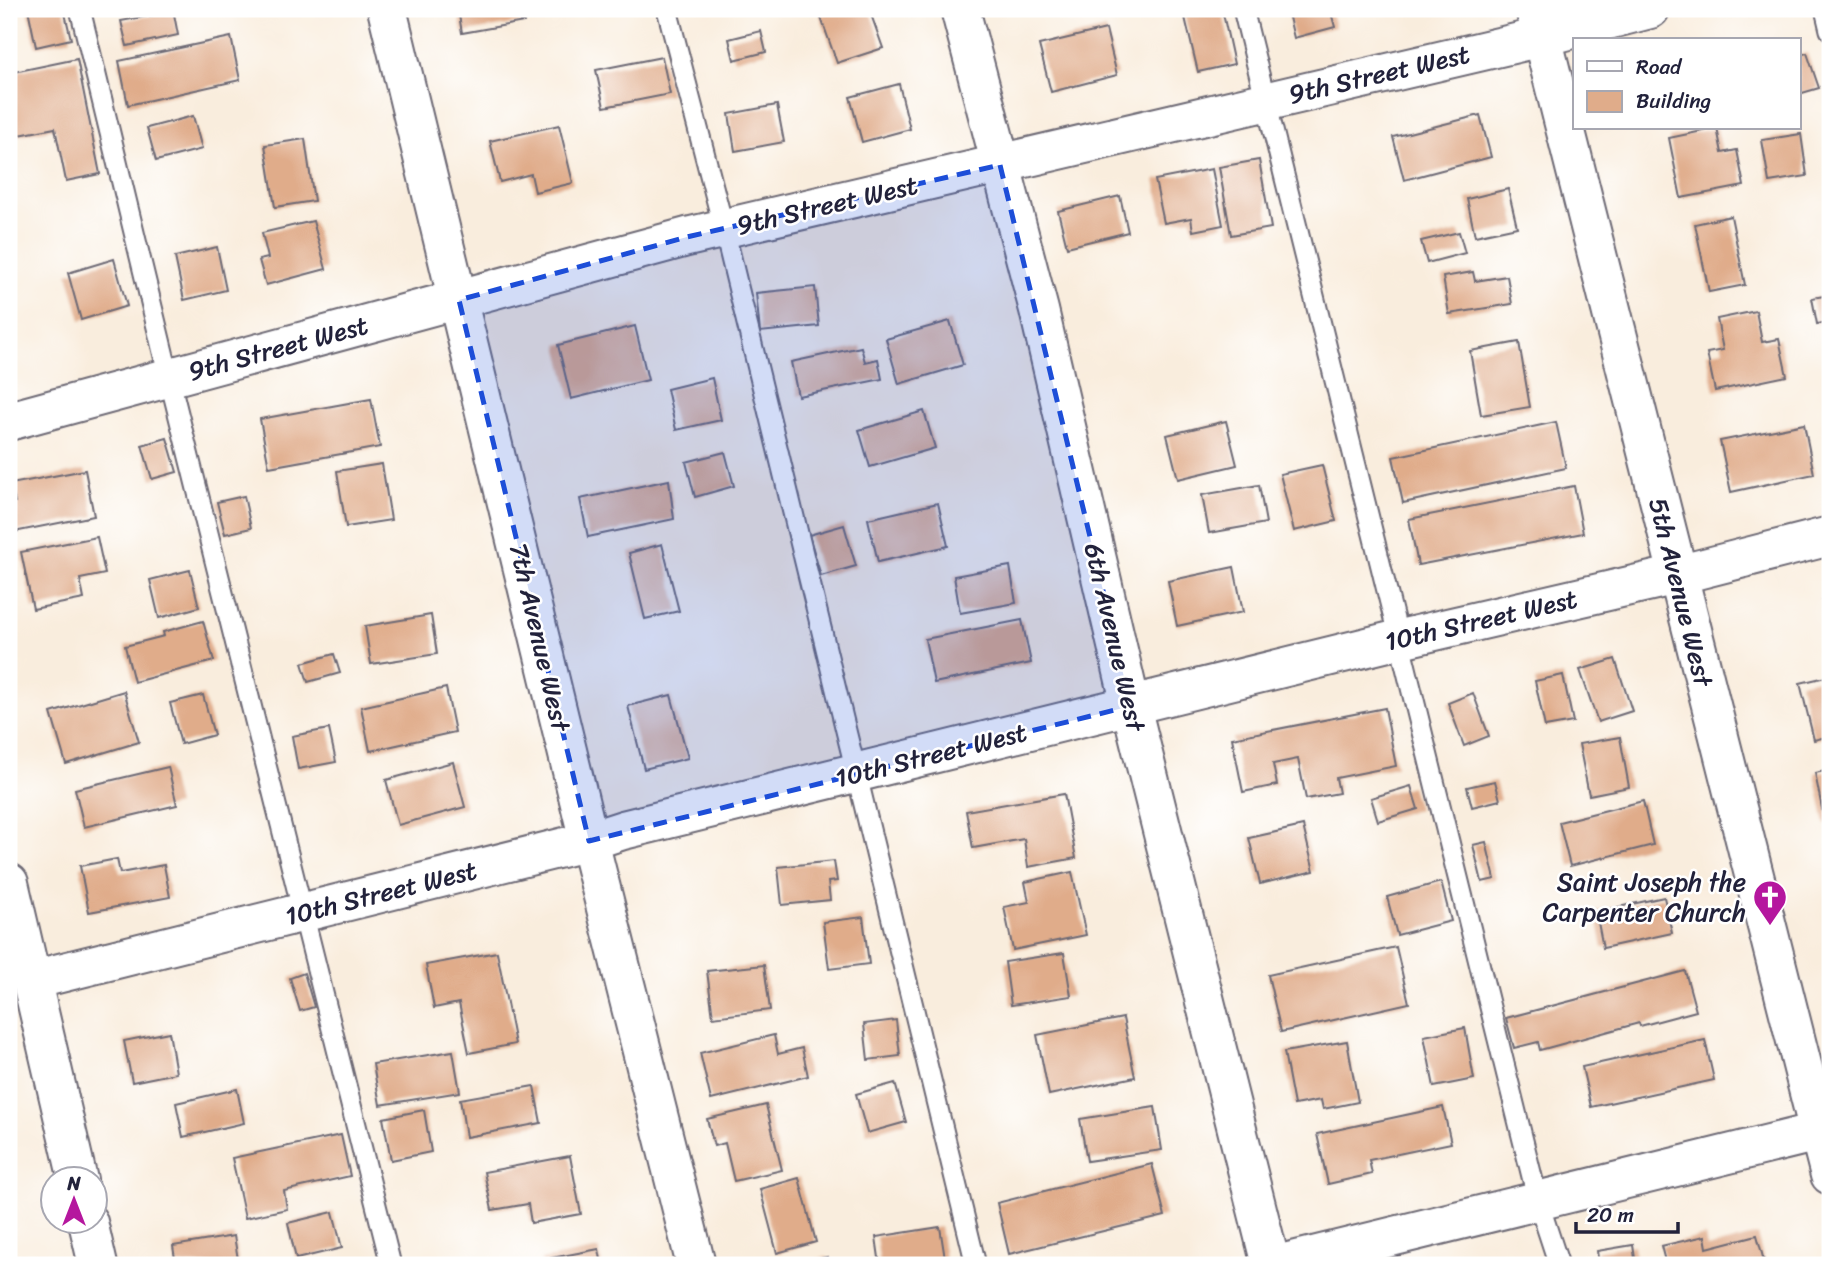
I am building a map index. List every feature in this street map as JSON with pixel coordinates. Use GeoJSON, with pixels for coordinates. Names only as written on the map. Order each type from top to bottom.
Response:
{"type":"FeatureCollection","features":[{"type":"Feature","properties":{"kind":"street","name":"7th Avenue West"},"geometry":{"type":"LineString","coordinates":[[387,9],[695,1265]]}},
{"type":"Feature","properties":{"kind":"street","name":"6th Avenue West"},"geometry":{"type":"LineString","coordinates":[[960,9],[1039,310],[1131,706],[1271,1265]]}},
{"type":"Feature","properties":{"kind":"street","name":"9th Street West"},"geometry":{"type":"LineString","coordinates":[[9,421],[724,229],[1266,100],[1539,23],[1650,9]]}},
{"type":"Feature","properties":{"kind":"street","name":"5th Avenue West"},"geometry":{"type":"LineString","coordinates":[[1539,23],[1677,575],[1825,1131],[1830,1175]]}},
{"type":"Feature","properties":{"kind":"street","name":"10th Street West"},"geometry":{"type":"LineString","coordinates":[[32,980],[589,841],[623,830],[1830,536]]}},
{"type":"Feature","properties":{"kind":"street"},"geometry":{"type":"LineString","coordinates":[[9,883],[75,1166]]}},
{"type":"Feature","properties":{"kind":"street"},"geometry":{"type":"LineString","coordinates":[[1277,1265],[1825,1131]]}},
{"type":"Feature","properties":{"kind":"street"},"geometry":{"type":"LineString","coordinates":[[91,1236],[98,1265]]}},
{"type":"Feature","properties":{"kind":"lane"},"geometry":{"type":"LineString","coordinates":[[80,9],[391,1265]]}},
{"type":"Feature","properties":{"kind":"lane"},"geometry":{"type":"LineString","coordinates":[[667,9],[724,229],[976,1265]]}},
{"type":"Feature","properties":{"kind":"lane"},"geometry":{"type":"LineString","coordinates":[[1243,9],[1538,1201],[1559,1265]]}},
{"type":"Feature","properties":{"kind":"lane"},"geometry":{"type":"LineString","coordinates":[[1825,9],[1830,30]]}},
{"type":"Feature","properties":{"kind":"highlighted area"},"geometry":{"type":"Polygon","coordinates":[[[1000,165],[1131,706],[589,841],[459,300],[687,237],[1000,165]]]}},
{"type":"Feature","properties":{"kind":"building"},"geometry":{"type":"Polygon","coordinates":[[[28,9],[64,9],[71,39],[36,47],[28,9]]]}},
{"type":"Feature","properties":{"kind":"building"},"geometry":{"type":"Polygon","coordinates":[[[153,9],[173,9],[178,35],[127,46],[121,21],[154,15],[153,9]]]}},
{"type":"Feature","properties":{"kind":"building"},"geometry":{"type":"Polygon","coordinates":[[[458,9],[522,9],[524,22],[462,33],[458,9]]]}},
{"type":"Feature","properties":{"kind":"building"},"geometry":{"type":"Polygon","coordinates":[[[839,9],[869,9],[883,48],[837,63],[820,15],[839,9]]]}},
{"type":"Feature","properties":{"kind":"building"},"geometry":{"type":"Polygon","coordinates":[[[1183,9],[1222,9],[1234,64],[1198,72],[1183,9]]]}},
{"type":"Feature","properties":{"kind":"building"},"geometry":{"type":"Polygon","coordinates":[[[1287,9],[1330,9],[1335,27],[1294,38],[1287,9]]]}},
{"type":"Feature","properties":{"kind":"building"},"geometry":{"type":"Polygon","coordinates":[[[1106,29],[1117,75],[1051,92],[1039,45],[1106,29]]]}},
{"type":"Feature","properties":{"kind":"building"},"geometry":{"type":"Polygon","coordinates":[[[761,31],[766,52],[734,60],[729,39],[761,31]]]}},
{"type":"Feature","properties":{"kind":"building"},"geometry":{"type":"Polygon","coordinates":[[[231,37],[240,80],[128,105],[119,61],[231,37]]]}},
{"type":"Feature","properties":{"kind":"building"},"geometry":{"type":"Polygon","coordinates":[[[1807,53],[1819,88],[1800,94],[1800,55],[1807,53]]]}},
{"type":"Feature","properties":{"kind":"building"},"geometry":{"type":"Polygon","coordinates":[[[662,57],[670,94],[604,107],[596,70],[662,57]]]}},
{"type":"Feature","properties":{"kind":"building"},"geometry":{"type":"Polygon","coordinates":[[[77,59],[100,174],[66,181],[55,128],[9,137],[9,73],[77,59]]]}},
{"type":"Feature","properties":{"kind":"building"},"geometry":{"type":"Polygon","coordinates":[[[899,84],[910,129],[862,142],[850,97],[899,84]]]}},
{"type":"Feature","properties":{"kind":"building"},"geometry":{"type":"Polygon","coordinates":[[[777,105],[784,142],[735,151],[729,114],[777,105]]]}},
{"type":"Feature","properties":{"kind":"building"},"geometry":{"type":"Polygon","coordinates":[[[1480,115],[1491,157],[1404,180],[1393,137],[1480,115]]]}},
{"type":"Feature","properties":{"kind":"building"},"geometry":{"type":"Polygon","coordinates":[[[193,116],[202,149],[156,161],[147,128],[193,116]]]}},
{"type":"Feature","properties":{"kind":"building"},"geometry":{"type":"Polygon","coordinates":[[[559,125],[573,183],[535,192],[531,174],[500,182],[490,141],[559,125]]]}},
{"type":"Feature","properties":{"kind":"building"},"geometry":{"type":"Polygon","coordinates":[[[1717,130],[1722,153],[1737,150],[1744,186],[1681,198],[1669,138],[1717,130]]]}},
{"type":"Feature","properties":{"kind":"building"},"geometry":{"type":"Polygon","coordinates":[[[1801,134],[1807,176],[1769,182],[1762,140],[1801,134]]]}},
{"type":"Feature","properties":{"kind":"building"},"geometry":{"type":"Polygon","coordinates":[[[305,139],[314,201],[275,207],[265,145],[305,139]]]}},
{"type":"Feature","properties":{"kind":"building"},"geometry":{"type":"Polygon","coordinates":[[[1259,160],[1271,228],[1231,235],[1219,167],[1259,160]]]}},
{"type":"Feature","properties":{"kind":"building"},"geometry":{"type":"Polygon","coordinates":[[[1212,169],[1223,225],[1193,231],[1191,218],[1164,223],[1155,180],[1212,169]]]}},
{"type":"Feature","properties":{"kind":"building"},"geometry":{"type":"Polygon","coordinates":[[[1508,189],[1517,227],[1475,236],[1467,199],[1508,189]]]}},
{"type":"Feature","properties":{"kind":"building"},"geometry":{"type":"Polygon","coordinates":[[[1120,196],[1128,232],[1067,247],[1058,211],[1120,196]]]}},
{"type":"Feature","properties":{"kind":"building"},"geometry":{"type":"Polygon","coordinates":[[[1731,216],[1745,285],[1709,292],[1695,224],[1731,216]]]}},
{"type":"Feature","properties":{"kind":"building"},"geometry":{"type":"Polygon","coordinates":[[[313,221],[326,269],[266,285],[259,260],[268,258],[262,233],[313,221]]]}},
{"type":"Feature","properties":{"kind":"building"},"geometry":{"type":"Polygon","coordinates":[[[1459,232],[1465,253],[1427,263],[1421,241],[1459,232]]]}},
{"type":"Feature","properties":{"kind":"building"},"geometry":{"type":"Polygon","coordinates":[[[217,247],[226,290],[184,300],[175,257],[217,247]]]}},
{"type":"Feature","properties":{"kind":"building"},"geometry":{"type":"Polygon","coordinates":[[[114,259],[127,306],[81,320],[68,273],[114,259]]]}},
{"type":"Feature","properties":{"kind":"building"},"geometry":{"type":"Polygon","coordinates":[[[1473,272],[1475,281],[1507,276],[1512,304],[1449,314],[1443,277],[1473,272]]]}},
{"type":"Feature","properties":{"kind":"building"},"geometry":{"type":"Polygon","coordinates":[[[815,287],[819,326],[760,332],[756,293],[815,287]]]}},
{"type":"Feature","properties":{"kind":"building"},"geometry":{"type":"Polygon","coordinates":[[[1830,295],[1830,322],[1817,324],[1812,298],[1830,295]]]}},
{"type":"Feature","properties":{"kind":"building"},"geometry":{"type":"Polygon","coordinates":[[[1756,311],[1762,342],[1779,339],[1787,376],[1715,391],[1707,353],[1723,350],[1717,319],[1756,311]]]}},
{"type":"Feature","properties":{"kind":"building"},"geometry":{"type":"Polygon","coordinates":[[[950,321],[963,365],[899,384],[886,339],[950,321]]]}},
{"type":"Feature","properties":{"kind":"building"},"geometry":{"type":"Polygon","coordinates":[[[635,326],[648,380],[571,399],[558,345],[635,326]]]}},
{"type":"Feature","properties":{"kind":"building"},"geometry":{"type":"Polygon","coordinates":[[[1519,342],[1530,407],[1481,415],[1470,351],[1519,342]]]}},
{"type":"Feature","properties":{"kind":"building"},"geometry":{"type":"Polygon","coordinates":[[[861,347],[865,362],[878,359],[882,379],[798,396],[791,362],[861,347]]]}},
{"type":"Feature","properties":{"kind":"building"},"geometry":{"type":"Polygon","coordinates":[[[712,378],[721,420],[676,430],[667,389],[712,378]]]}},
{"type":"Feature","properties":{"kind":"building"},"geometry":{"type":"Polygon","coordinates":[[[371,399],[380,447],[269,467],[260,419],[371,399]]]}},
{"type":"Feature","properties":{"kind":"building"},"geometry":{"type":"Polygon","coordinates":[[[924,411],[935,448],[870,467],[859,430],[924,411]]]}},
{"type":"Feature","properties":{"kind":"building"},"geometry":{"type":"Polygon","coordinates":[[[1226,421],[1237,465],[1178,479],[1167,435],[1226,421]]]}},
{"type":"Feature","properties":{"kind":"building"},"geometry":{"type":"Polygon","coordinates":[[[1556,422],[1566,468],[1403,503],[1393,457],[1556,422]]]}},
{"type":"Feature","properties":{"kind":"building"},"geometry":{"type":"Polygon","coordinates":[[[1804,424],[1814,474],[1731,492],[1720,441],[1804,424]]]}},
{"type":"Feature","properties":{"kind":"building"},"geometry":{"type":"Polygon","coordinates":[[[167,438],[177,472],[152,479],[142,445],[167,438]]]}},
{"type":"Feature","properties":{"kind":"building"},"geometry":{"type":"Polygon","coordinates":[[[725,452],[734,486],[695,497],[686,462],[725,452]]]}},
{"type":"Feature","properties":{"kind":"building"},"geometry":{"type":"Polygon","coordinates":[[[382,464],[391,520],[346,527],[337,471],[382,464]]]}},
{"type":"Feature","properties":{"kind":"building"},"geometry":{"type":"Polygon","coordinates":[[[1322,465],[1336,521],[1294,531],[1280,474],[1322,465]]]}},
{"type":"Feature","properties":{"kind":"building"},"geometry":{"type":"Polygon","coordinates":[[[85,470],[94,516],[9,533],[9,503],[15,502],[11,484],[85,470]]]}},
{"type":"Feature","properties":{"kind":"building"},"geometry":{"type":"Polygon","coordinates":[[[669,480],[674,519],[588,537],[580,499],[669,480]]]}},
{"type":"Feature","properties":{"kind":"building"},"geometry":{"type":"Polygon","coordinates":[[[1259,485],[1266,523],[1209,533],[1202,495],[1259,485]]]}},
{"type":"Feature","properties":{"kind":"building"},"geometry":{"type":"Polygon","coordinates":[[[1574,486],[1583,533],[1418,565],[1409,519],[1574,486]]]}},
{"type":"Feature","properties":{"kind":"building"},"geometry":{"type":"Polygon","coordinates":[[[244,496],[251,528],[225,534],[217,502],[244,496]]]}},
{"type":"Feature","properties":{"kind":"building"},"geometry":{"type":"Polygon","coordinates":[[[938,503],[948,546],[878,562],[868,519],[938,503]]]}},
{"type":"Feature","properties":{"kind":"building"},"geometry":{"type":"Polygon","coordinates":[[[844,525],[856,566],[821,576],[809,535],[844,525]]]}},
{"type":"Feature","properties":{"kind":"building"},"geometry":{"type":"Polygon","coordinates":[[[97,537],[105,574],[80,579],[84,599],[33,609],[21,552],[97,537]]]}},
{"type":"Feature","properties":{"kind":"building"},"geometry":{"type":"Polygon","coordinates":[[[662,544],[679,611],[645,619],[629,553],[662,544]]]}},
{"type":"Feature","properties":{"kind":"building"},"geometry":{"type":"Polygon","coordinates":[[[1010,566],[1016,603],[960,613],[954,576],[1010,566]]]}},
{"type":"Feature","properties":{"kind":"building"},"geometry":{"type":"Polygon","coordinates":[[[1234,567],[1243,612],[1177,626],[1168,581],[1234,567]]]}},
{"type":"Feature","properties":{"kind":"building"},"geometry":{"type":"Polygon","coordinates":[[[190,570],[199,607],[159,618],[150,580],[190,570]]]}},
{"type":"Feature","properties":{"kind":"building"},"geometry":{"type":"Polygon","coordinates":[[[1830,599],[1830,638],[1829,638],[1822,601],[1830,599]]]}},
{"type":"Feature","properties":{"kind":"building"},"geometry":{"type":"Polygon","coordinates":[[[431,615],[437,654],[371,664],[365,626],[431,615]]]}},
{"type":"Feature","properties":{"kind":"building"},"geometry":{"type":"Polygon","coordinates":[[[1022,620],[1031,663],[934,683],[925,639],[1022,620]]]}},
{"type":"Feature","properties":{"kind":"building"},"geometry":{"type":"Polygon","coordinates":[[[203,621],[214,661],[134,682],[125,646],[164,636],[163,632],[203,621]]]}},
{"type":"Feature","properties":{"kind":"building"},"geometry":{"type":"Polygon","coordinates":[[[334,654],[340,673],[308,682],[302,663],[334,654]]]}},
{"type":"Feature","properties":{"kind":"building"},"geometry":{"type":"Polygon","coordinates":[[[1615,659],[1632,711],[1598,722],[1580,670],[1615,659]]]}},
{"type":"Feature","properties":{"kind":"building"},"geometry":{"type":"Polygon","coordinates":[[[1563,675],[1573,722],[1545,727],[1535,681],[1563,675]]]}},
{"type":"Feature","properties":{"kind":"building"},"geometry":{"type":"Polygon","coordinates":[[[1830,676],[1830,736],[1814,740],[1800,683],[1830,676]]]}},
{"type":"Feature","properties":{"kind":"building"},"geometry":{"type":"Polygon","coordinates":[[[446,688],[455,732],[370,751],[361,707],[446,688]]]}},
{"type":"Feature","properties":{"kind":"building"},"geometry":{"type":"Polygon","coordinates":[[[124,691],[139,742],[66,764],[51,713],[124,691]]]}},
{"type":"Feature","properties":{"kind":"building"},"geometry":{"type":"Polygon","coordinates":[[[1473,693],[1489,736],[1464,746],[1448,703],[1473,693]]]}},
{"type":"Feature","properties":{"kind":"building"},"geometry":{"type":"Polygon","coordinates":[[[203,695],[214,735],[181,744],[170,703],[203,695]]]}},
{"type":"Feature","properties":{"kind":"building"},"geometry":{"type":"Polygon","coordinates":[[[671,695],[688,758],[644,769],[628,706],[671,695]]]}},
{"type":"Feature","properties":{"kind":"building"},"geometry":{"type":"Polygon","coordinates":[[[1385,708],[1396,766],[1336,778],[1339,793],[1306,799],[1298,759],[1273,764],[1277,785],[1243,792],[1232,738],[1385,708]]]}},
{"type":"Feature","properties":{"kind":"building"},"geometry":{"type":"Polygon","coordinates":[[[329,729],[336,762],[298,769],[292,736],[329,729]]]}},
{"type":"Feature","properties":{"kind":"building"},"geometry":{"type":"Polygon","coordinates":[[[1620,737],[1629,787],[1589,795],[1579,744],[1620,737]]]}},
{"type":"Feature","properties":{"kind":"building"},"geometry":{"type":"Polygon","coordinates":[[[453,762],[465,807],[398,825],[386,780],[453,762]]]}},
{"type":"Feature","properties":{"kind":"building"},"geometry":{"type":"Polygon","coordinates":[[[168,767],[177,805],[84,827],[75,789],[168,767]]]}},
{"type":"Feature","properties":{"kind":"building"},"geometry":{"type":"Polygon","coordinates":[[[1830,770],[1830,823],[1825,824],[1815,773],[1830,770]]]}},
{"type":"Feature","properties":{"kind":"building"},"geometry":{"type":"Polygon","coordinates":[[[1495,781],[1500,800],[1472,807],[1467,787],[1495,781]]]}},
{"type":"Feature","properties":{"kind":"building"},"geometry":{"type":"Polygon","coordinates":[[[1411,786],[1418,809],[1378,821],[1371,798],[1411,786]]]}},
{"type":"Feature","properties":{"kind":"building"},"geometry":{"type":"Polygon","coordinates":[[[1064,794],[1076,858],[1028,867],[1024,839],[973,848],[966,811],[1064,794]]]}},
{"type":"Feature","properties":{"kind":"building"},"geometry":{"type":"Polygon","coordinates":[[[1643,801],[1653,845],[1570,866],[1559,822],[1643,801]]]}},
{"type":"Feature","properties":{"kind":"building"},"geometry":{"type":"Polygon","coordinates":[[[1303,826],[1314,871],[1260,884],[1249,838],[1303,826]]]}},
{"type":"Feature","properties":{"kind":"building"},"geometry":{"type":"Polygon","coordinates":[[[1486,842],[1495,879],[1482,882],[1473,845],[1486,842]]]}},
{"type":"Feature","properties":{"kind":"building"},"geometry":{"type":"Polygon","coordinates":[[[117,859],[120,873],[164,865],[170,897],[89,912],[80,866],[117,859]]]}},
{"type":"Feature","properties":{"kind":"building"},"geometry":{"type":"Polygon","coordinates":[[[834,861],[837,881],[828,882],[830,900],[782,905],[778,867],[834,861]]]}},
{"type":"Feature","properties":{"kind":"building"},"geometry":{"type":"Polygon","coordinates":[[[1072,872],[1086,935],[1013,950],[1004,907],[1029,902],[1025,882],[1072,872]]]}},
{"type":"Feature","properties":{"kind":"building"},"geometry":{"type":"Polygon","coordinates":[[[1441,882],[1451,921],[1397,935],[1387,897],[1441,882]]]}},
{"type":"Feature","properties":{"kind":"building"},"geometry":{"type":"Polygon","coordinates":[[[1664,897],[1672,933],[1603,948],[1596,912],[1664,897]]]}},
{"type":"Feature","properties":{"kind":"building"},"geometry":{"type":"Polygon","coordinates":[[[863,917],[869,964],[829,969],[823,922],[863,917]]]}},
{"type":"Feature","properties":{"kind":"building"},"geometry":{"type":"Polygon","coordinates":[[[1396,947],[1409,1003],[1281,1032],[1268,975],[1396,947]]]}},
{"type":"Feature","properties":{"kind":"building"},"geometry":{"type":"Polygon","coordinates":[[[497,952],[515,1044],[469,1053],[459,1003],[434,1008],[426,965],[497,952]]]}},
{"type":"Feature","properties":{"kind":"building"},"geometry":{"type":"Polygon","coordinates":[[[1064,953],[1071,996],[1011,1005],[1005,962],[1064,953]]]}},
{"type":"Feature","properties":{"kind":"building"},"geometry":{"type":"Polygon","coordinates":[[[764,965],[770,1010],[713,1017],[707,971],[764,965]]]}},
{"type":"Feature","properties":{"kind":"building"},"geometry":{"type":"Polygon","coordinates":[[[1685,971],[1696,1011],[1640,1026],[1639,1023],[1540,1050],[1538,1042],[1514,1048],[1506,1018],[1685,971]]]}},
{"type":"Feature","properties":{"kind":"building"},"geometry":{"type":"Polygon","coordinates":[[[304,973],[314,1007],[300,1011],[290,978],[304,973]]]}},
{"type":"Feature","properties":{"kind":"building"},"geometry":{"type":"Polygon","coordinates":[[[1123,1018],[1135,1077],[1049,1095],[1037,1035],[1123,1018]]]}},
{"type":"Feature","properties":{"kind":"building"},"geometry":{"type":"Polygon","coordinates":[[[896,1020],[900,1056],[868,1060],[864,1024],[896,1020]]]}},
{"type":"Feature","properties":{"kind":"building"},"geometry":{"type":"Polygon","coordinates":[[[1465,1028],[1474,1079],[1434,1087],[1424,1036],[1465,1028]]]}},
{"type":"Feature","properties":{"kind":"building"},"geometry":{"type":"Polygon","coordinates":[[[169,1032],[176,1073],[132,1082],[124,1041],[169,1032]]]}},
{"type":"Feature","properties":{"kind":"building"},"geometry":{"type":"Polygon","coordinates":[[[774,1035],[778,1054],[802,1048],[808,1076],[711,1100],[700,1053],[774,1035]]]}},
{"type":"Feature","properties":{"kind":"building"},"geometry":{"type":"Polygon","coordinates":[[[1705,1040],[1714,1080],[1591,1107],[1582,1067],[1705,1040]]]}},
{"type":"Feature","properties":{"kind":"building"},"geometry":{"type":"Polygon","coordinates":[[[1347,1041],[1358,1102],[1323,1109],[1321,1100],[1294,1105],[1284,1052],[1347,1041]]]}},
{"type":"Feature","properties":{"kind":"building"},"geometry":{"type":"Polygon","coordinates":[[[453,1051],[460,1092],[380,1105],[373,1064],[453,1051]]]}},
{"type":"Feature","properties":{"kind":"building"},"geometry":{"type":"Polygon","coordinates":[[[895,1083],[906,1122],[867,1133],[856,1094],[895,1083]]]}},
{"type":"Feature","properties":{"kind":"building"},"geometry":{"type":"Polygon","coordinates":[[[534,1086],[541,1123],[466,1137],[460,1099],[534,1086]]]}},
{"type":"Feature","properties":{"kind":"building"},"geometry":{"type":"Polygon","coordinates":[[[237,1089],[244,1123],[183,1137],[176,1103],[237,1089]]]}},
{"type":"Feature","properties":{"kind":"building"},"geometry":{"type":"Polygon","coordinates":[[[766,1105],[782,1170],[734,1181],[725,1143],[714,1146],[707,1119],[766,1105]]]}},
{"type":"Feature","properties":{"kind":"building"},"geometry":{"type":"Polygon","coordinates":[[[1155,1107],[1162,1150],[1087,1161],[1080,1119],[1155,1107]]]}},
{"type":"Feature","properties":{"kind":"building"},"geometry":{"type":"Polygon","coordinates":[[[1443,1107],[1451,1143],[1369,1160],[1372,1174],[1328,1184],[1317,1134],[1443,1107]]]}},
{"type":"Feature","properties":{"kind":"building"},"geometry":{"type":"Polygon","coordinates":[[[424,1110],[431,1152],[391,1160],[383,1118],[424,1110]]]}},
{"type":"Feature","properties":{"kind":"building"},"geometry":{"type":"Polygon","coordinates":[[[341,1135],[350,1176],[284,1191],[287,1209],[245,1218],[232,1158],[341,1135]]]}},
{"type":"Feature","properties":{"kind":"building"},"geometry":{"type":"Polygon","coordinates":[[[570,1156],[581,1214],[531,1223],[528,1204],[492,1210],[484,1172],[570,1156]]]}},
{"type":"Feature","properties":{"kind":"building"},"geometry":{"type":"Polygon","coordinates":[[[1152,1164],[1165,1216],[1009,1254],[997,1203],[1152,1164]]]}},
{"type":"Feature","properties":{"kind":"building"},"geometry":{"type":"Polygon","coordinates":[[[799,1178],[816,1242],[777,1253],[760,1189],[799,1178]]]}},
{"type":"Feature","properties":{"kind":"building"},"geometry":{"type":"Polygon","coordinates":[[[333,1212],[342,1248],[296,1259],[288,1223],[333,1212]]]}},
{"type":"Feature","properties":{"kind":"building"},"geometry":{"type":"Polygon","coordinates":[[[940,1227],[946,1265],[880,1265],[876,1237],[940,1227]]]}},
{"type":"Feature","properties":{"kind":"building"},"geometry":{"type":"Polygon","coordinates":[[[1757,1235],[1765,1265],[1666,1265],[1661,1246],[1705,1236],[1707,1248],[1757,1235]]]}},
{"type":"Feature","properties":{"kind":"building"},"geometry":{"type":"Polygon","coordinates":[[[234,1236],[239,1265],[176,1265],[173,1246],[234,1236]]]}},
{"type":"Feature","properties":{"kind":"building"},"geometry":{"type":"Polygon","coordinates":[[[1633,1245],[1636,1265],[1599,1265],[1597,1251],[1633,1245]]]}},
{"type":"Feature","properties":{"kind":"building"},"geometry":{"type":"Polygon","coordinates":[[[599,1249],[602,1265],[542,1265],[541,1260],[599,1249]]]}},
{"type":"Feature","properties":{"kind":"building"},"geometry":{"type":"Polygon","coordinates":[[[827,1257],[829,1265],[793,1265],[793,1264],[827,1257]]]}},
{"type":"Feature","properties":{"kind":"place","name":"Saint Joseph the Carpenter Church"},"geometry":{"type":"Point","coordinates":[1770,927]}}]}
